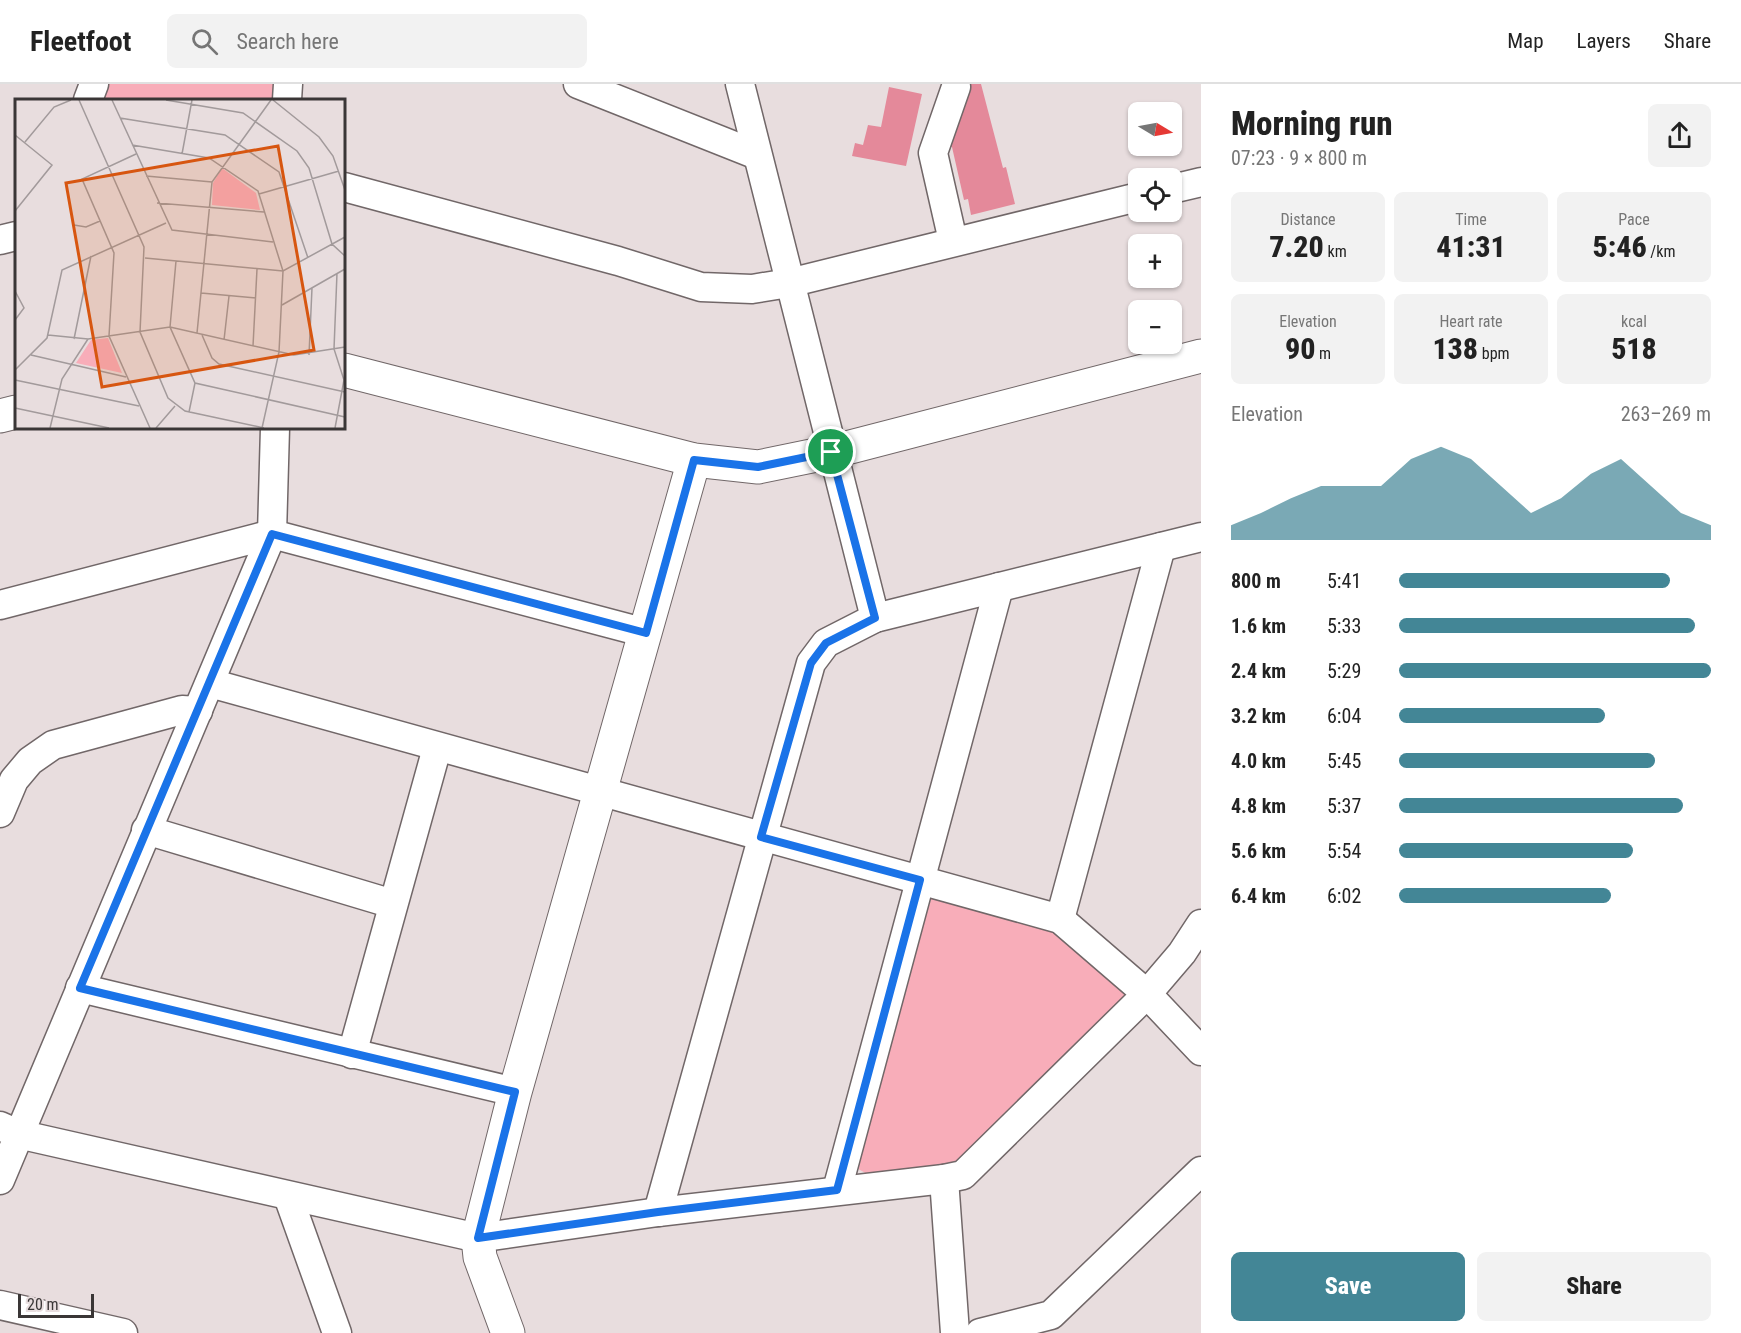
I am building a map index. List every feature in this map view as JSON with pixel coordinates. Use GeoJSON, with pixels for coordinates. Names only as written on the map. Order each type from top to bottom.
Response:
{"type":"FeatureCollection","features":[{"type":"Feature","properties":{"kind":"street"},"geometry":{"type":"LineString","coordinates":[[88,99],[94,84]]}},
{"type":"Feature","properties":{"kind":"street"},"geometry":{"type":"LineString","coordinates":[[287,99],[288,84]]}},
{"type":"Feature","properties":{"kind":"street"},"geometry":{"type":"LineString","coordinates":[[578,84],[757,155]]}},
{"type":"Feature","properties":{"kind":"street"},"geometry":{"type":"LineString","coordinates":[[741,84],[831,452],[875,618]]}},
{"type":"Feature","properties":{"kind":"street"},"geometry":{"type":"LineString","coordinates":[[953,241],[933,153],[956,87]]}},
{"type":"Feature","properties":{"kind":"street"},"geometry":{"type":"LineString","coordinates":[[1182,187],[1201,182]]}},
{"type":"Feature","properties":{"kind":"street"},"geometry":{"type":"LineString","coordinates":[[345,187],[618,261],[701,287],[752,289],[789,283],[1128,199]]}},
{"type":"Feature","properties":{"kind":"street"},"geometry":{"type":"LineString","coordinates":[[0,240],[15,236]]}},
{"type":"Feature","properties":{"kind":"street"},"geometry":{"type":"LineString","coordinates":[[345,369],[694,460],[758,467],[831,452],[1201,356]]}},
{"type":"Feature","properties":{"kind":"street"},"geometry":{"type":"LineString","coordinates":[[0,416],[15,412]]}},
{"type":"Feature","properties":{"kind":"street"},"geometry":{"type":"LineString","coordinates":[[0,1180],[9,1130],[80,988],[272,534],[275,429]]}},
{"type":"Feature","properties":{"kind":"street"},"geometry":{"type":"LineString","coordinates":[[508,1333],[480,1257],[478,1238],[515,1092],[694,460]]}},
{"type":"Feature","properties":{"kind":"street"},"geometry":{"type":"LineString","coordinates":[[0,605],[272,534],[646,633]]}},
{"type":"Feature","properties":{"kind":"street"},"geometry":{"type":"LineString","coordinates":[[658,1212],[811,663],[826,643],[875,618],[1201,537]]}},
{"type":"Feature","properties":{"kind":"street"},"geometry":{"type":"LineString","coordinates":[[1060,919],[1161,547]]}},
{"type":"Feature","properties":{"kind":"street"},"geometry":{"type":"LineString","coordinates":[[837,1190],[999,587]]}},
{"type":"Feature","properties":{"kind":"street"},"geometry":{"type":"LineString","coordinates":[[210,683],[1060,919],[1147,994],[1201,1052]]}},
{"type":"Feature","properties":{"kind":"street"},"geometry":{"type":"LineString","coordinates":[[0,813],[14,780],[30,761],[53,745],[182,710],[198,711]]}},
{"type":"Feature","properties":{"kind":"street"},"geometry":{"type":"LineString","coordinates":[[351,1054],[438,748]]}},
{"type":"Feature","properties":{"kind":"street"},"geometry":{"type":"LineString","coordinates":[[146,830],[393,904]]}},
{"type":"Feature","properties":{"kind":"street"},"geometry":{"type":"LineString","coordinates":[[9,1130],[478,1238],[658,1212],[944,1179],[963,1175],[1147,994],[1182,953],[1201,924]]}},
{"type":"Feature","properties":{"kind":"street"},"geometry":{"type":"LineString","coordinates":[[80,988],[515,1092]]}},
{"type":"Feature","properties":{"kind":"street"},"geometry":{"type":"LineString","coordinates":[[980,1333],[1052,1315],[1201,1172]]}},
{"type":"Feature","properties":{"kind":"street"},"geometry":{"type":"LineString","coordinates":[[944,1179],[955,1333]]}},
{"type":"Feature","properties":{"kind":"street"},"geometry":{"type":"LineString","coordinates":[[288,1196],[337,1333]]}},
{"type":"Feature","properties":{"kind":"street"},"geometry":{"type":"LineString","coordinates":[[0,1305],[123,1333]]}},
{"type":"Feature","properties":{"kind":"shaded area"},"geometry":{"type":"Polygon","coordinates":[[[109,84],[276,84],[276,99],[102,99],[109,84]]]}},
{"type":"Feature","properties":{"kind":"shaded area"},"geometry":{"type":"Polygon","coordinates":[[[942,896],[1056,927],[1128,994],[956,1164],[869,1175],[851,1165],[931,899],[942,896]]]}},
{"type":"Feature","properties":{"kind":"building"},"geometry":{"type":"Polygon","coordinates":[[[967,84],[981,84],[1015,204],[971,215],[968,199],[964,200],[952,147],[948,147],[967,84]]]}},
{"type":"Feature","properties":{"kind":"building"},"geometry":{"type":"Polygon","coordinates":[[[889,87],[922,94],[906,166],[852,156],[855,143],[863,145],[868,125],[881,127],[889,87]]]}},
{"type":"Feature","properties":{"kind":"route"},"geometry":{"type":"LineString","coordinates":[[831,452],[875,618],[843,632],[826,643],[811,663],[761,837],[920,880],[837,1190],[658,1212],[478,1238],[515,1092],[80,988],[272,534],[646,633],[694,460],[758,467],[831,452]]}}]}
